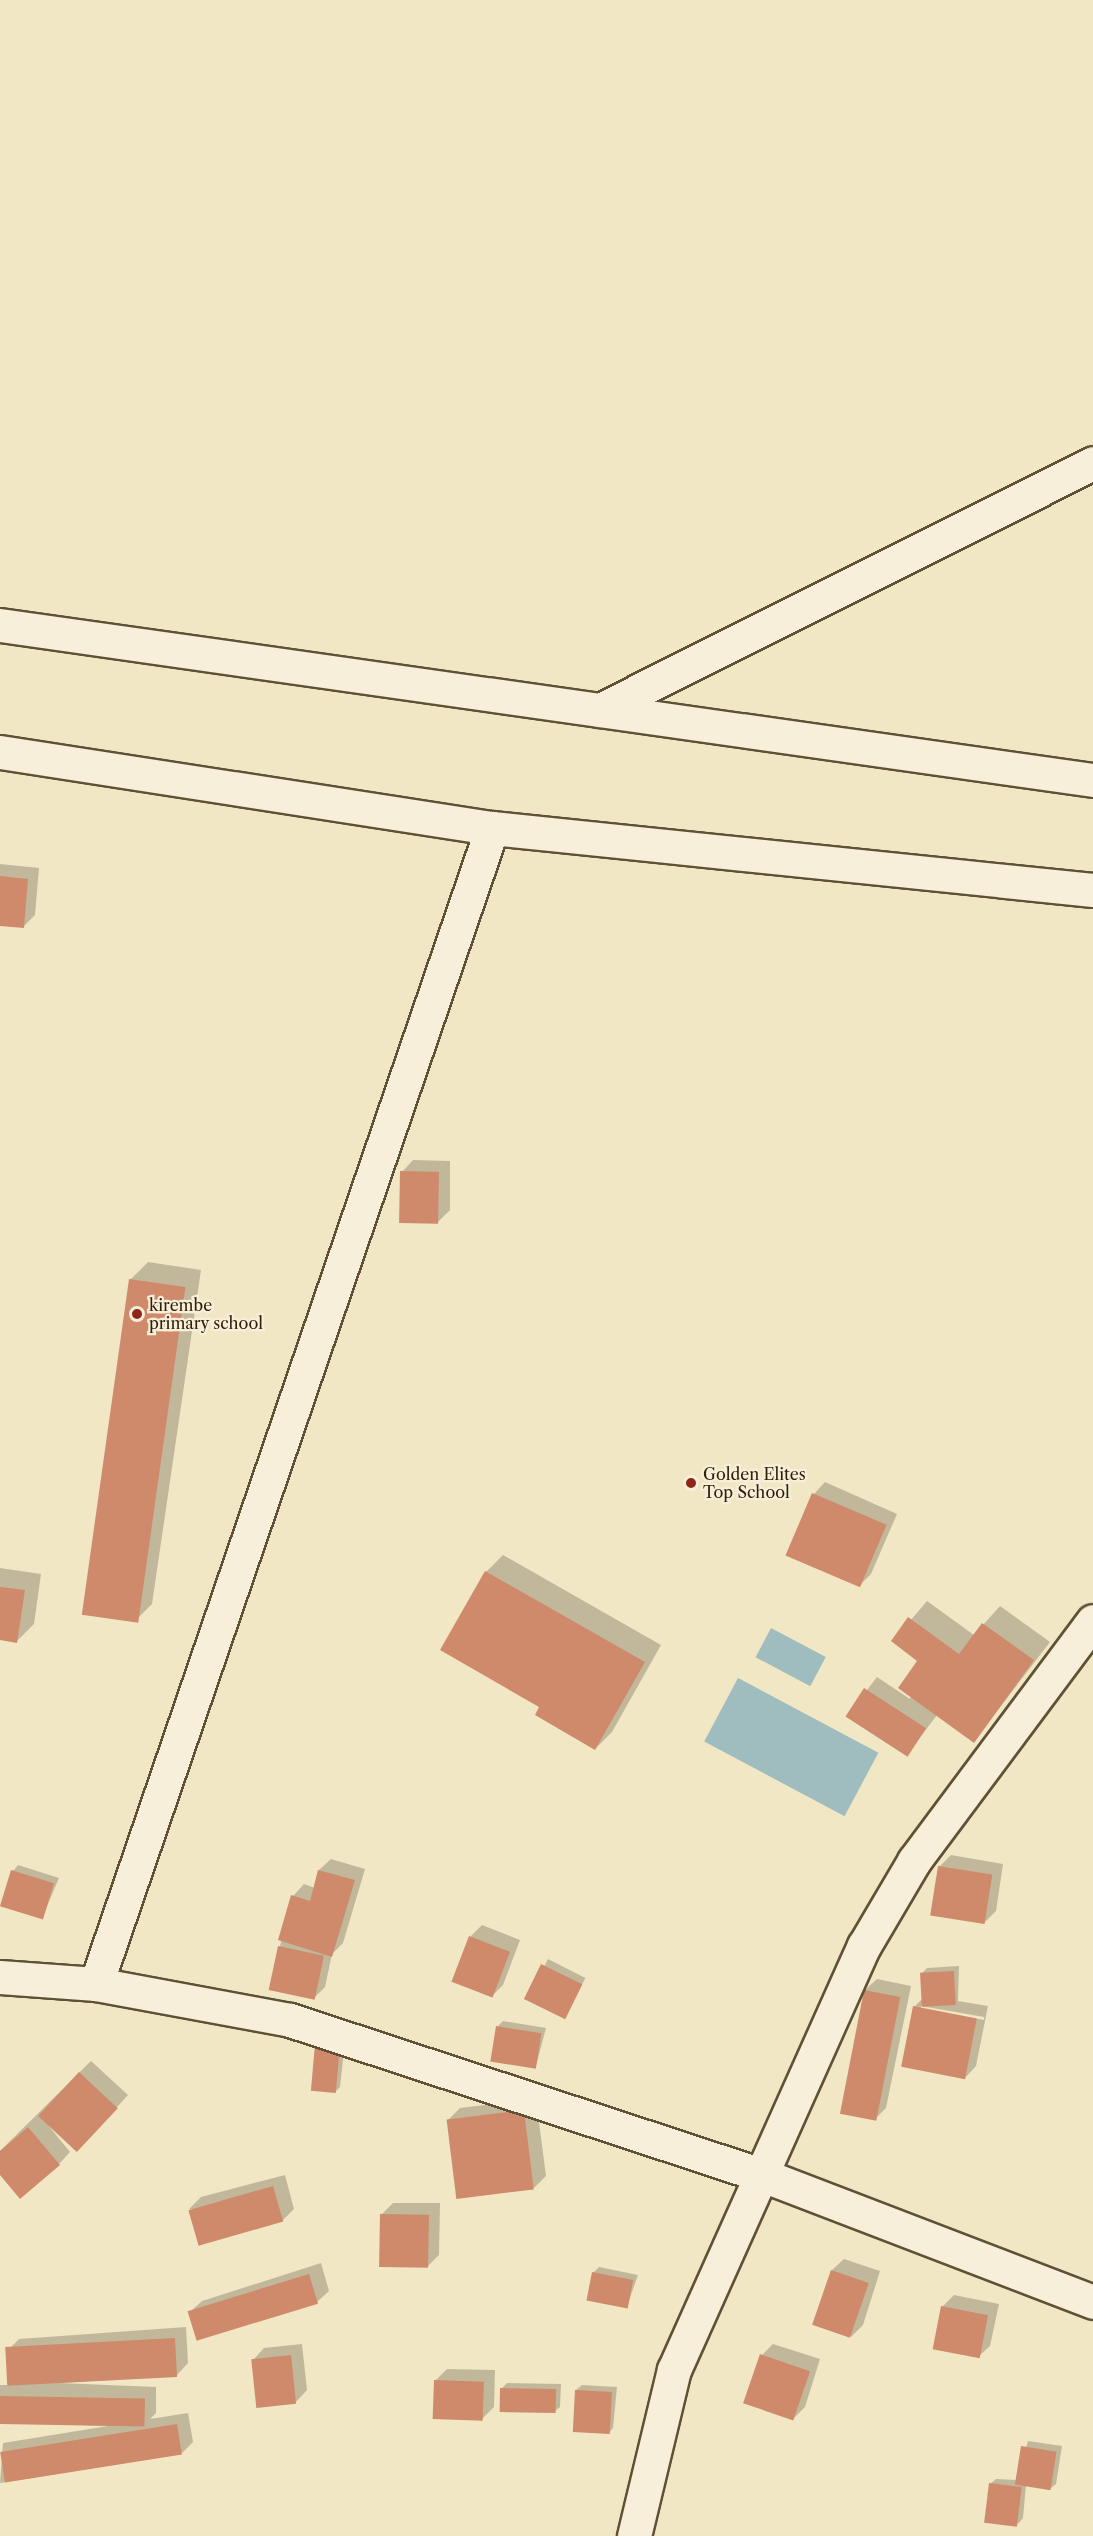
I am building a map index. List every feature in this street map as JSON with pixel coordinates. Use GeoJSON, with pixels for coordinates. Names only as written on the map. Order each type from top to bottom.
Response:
{"type":"FeatureCollection","features":[{"type":"Feature","properties":{"kind":"street"},"geometry":{"type":"LineString","coordinates":[[600,710],[1093,463]]}},
{"type":"Feature","properties":{"kind":"street"},"geometry":{"type":"LineString","coordinates":[[0,625],[1093,780]]}},
{"type":"Feature","properties":{"kind":"street"},"geometry":{"type":"LineString","coordinates":[[0,752],[492,828],[1093,890]]}},
{"type":"Feature","properties":{"kind":"street"},"geometry":{"type":"LineString","coordinates":[[96,1984],[492,828]]}},
{"type":"Feature","properties":{"kind":"street"},"geometry":{"type":"LineString","coordinates":[[634,2536],[674,2370],[765,2176],[814,2049],[864,1946],[914,1861],[1093,1621]]}},
{"type":"Feature","properties":{"kind":"street"},"geometry":{"type":"LineString","coordinates":[[0,1977],[96,1984],[290,2020],[765,2176],[1093,2302]]}},
{"type":"Feature","properties":{"kind":"water"},"geometry":{"type":"Polygon","coordinates":[[[771,1628],[826,1657],[810,1686],[756,1657],[771,1628]]]}},
{"type":"Feature","properties":{"kind":"water"},"geometry":{"type":"Polygon","coordinates":[[[738,1678],[878,1753],[845,1816],[704,1742],[738,1678]]]}},
{"type":"Feature","properties":{"kind":"building"},"geometry":{"type":"Polygon","coordinates":[[[0,876],[28,879],[24,928],[0,926],[0,876]]]}},
{"type":"Feature","properties":{"kind":"building"},"geometry":{"type":"Polygon","coordinates":[[[400,1171],[439,1172],[438,1224],[399,1223],[400,1171]]]}},
{"type":"Feature","properties":{"kind":"building"},"geometry":{"type":"Polygon","coordinates":[[[129,1279],[185,1287],[138,1623],[82,1615],[129,1279]]]}},
{"type":"Feature","properties":{"kind":"building"},"geometry":{"type":"Polygon","coordinates":[[[812,1493],[887,1525],[860,1587],[785,1556],[812,1493]]]}},
{"type":"Feature","properties":{"kind":"building"},"geometry":{"type":"Polygon","coordinates":[[[485,1571],[645,1662],[595,1750],[535,1715],[539,1707],[440,1650],[485,1571]]]}},
{"type":"Feature","properties":{"kind":"building"},"geometry":{"type":"Polygon","coordinates":[[[0,1587],[25,1590],[17,1643],[0,1640],[0,1587]]]}},
{"type":"Feature","properties":{"kind":"building"},"geometry":{"type":"Polygon","coordinates":[[[908,1617],[959,1654],[982,1623],[1034,1660],[974,1743],[898,1688],[917,1661],[891,1641],[908,1617]]]}},
{"type":"Feature","properties":{"kind":"building"},"geometry":{"type":"Polygon","coordinates":[[[864,1688],[926,1728],[908,1757],[845,1717],[864,1688]]]}},
{"type":"Feature","properties":{"kind":"building"},"geometry":{"type":"Polygon","coordinates":[[[938,1866],[992,1875],[985,1924],[930,1915],[938,1866]]]}},
{"type":"Feature","properties":{"kind":"building"},"geometry":{"type":"Polygon","coordinates":[[[11,1870],[54,1883],[43,1919],[0,1906],[11,1870]]]}},
{"type":"Feature","properties":{"kind":"building"},"geometry":{"type":"Polygon","coordinates":[[[318,1870],[355,1880],[332,1957],[278,1940],[291,1895],[310,1901],[318,1870]]]}},
{"type":"Feature","properties":{"kind":"building"},"geometry":{"type":"Polygon","coordinates":[[[469,1936],[510,1952],[493,1998],[451,1982],[469,1936]]]}},
{"type":"Feature","properties":{"kind":"building"},"geometry":{"type":"Polygon","coordinates":[[[278,1946],[324,1956],[315,2000],[269,1990],[278,1946]]]}},
{"type":"Feature","properties":{"kind":"building"},"geometry":{"type":"Polygon","coordinates":[[[541,1964],[582,1984],[565,2019],[524,1999],[541,1964]]]}},
{"type":"Feature","properties":{"kind":"building"},"geometry":{"type":"Polygon","coordinates":[[[954,1971],[956,2005],[922,2007],[920,1973],[954,1971]]]}},
{"type":"Feature","properties":{"kind":"building"},"geometry":{"type":"Polygon","coordinates":[[[864,1990],[900,1997],[876,2121],[840,2114],[864,1990]]]}},
{"type":"Feature","properties":{"kind":"building"},"geometry":{"type":"Polygon","coordinates":[[[913,2006],[977,2018],[965,2079],[901,2067],[913,2006]]]}},
{"type":"Feature","properties":{"kind":"building"},"geometry":{"type":"Polygon","coordinates":[[[496,2026],[541,2033],[536,2069],[490,2062],[496,2026]]]}},
{"type":"Feature","properties":{"kind":"building"},"geometry":{"type":"Polygon","coordinates":[[[315,2044],[340,2046],[336,2093],[311,2091],[315,2044]]]}},
{"type":"Feature","properties":{"kind":"building"},"geometry":{"type":"Polygon","coordinates":[[[79,2072],[118,2108],[77,2152],[38,2116],[79,2072]]]}},
{"type":"Feature","properties":{"kind":"building"},"geometry":{"type":"Polygon","coordinates":[[[524,2110],[534,2189],[456,2199],[447,2120],[524,2110]]]}},
{"type":"Feature","properties":{"kind":"building"},"geometry":{"type":"Polygon","coordinates":[[[28,2127],[60,2165],[20,2199],[0,2175],[0,2151],[28,2127]]]}},
{"type":"Feature","properties":{"kind":"building"},"geometry":{"type":"Polygon","coordinates":[[[273,2186],[283,2222],[199,2246],[188,2210],[273,2186]]]}},
{"type":"Feature","properties":{"kind":"building"},"geometry":{"type":"Polygon","coordinates":[[[380,2214],[429,2215],[428,2268],[379,2267],[380,2214]]]}},
{"type":"Feature","properties":{"kind":"building"},"geometry":{"type":"Polygon","coordinates":[[[831,2270],[869,2283],[850,2338],[812,2325],[831,2270]]]}},
{"type":"Feature","properties":{"kind":"building"},"geometry":{"type":"Polygon","coordinates":[[[592,2272],[633,2280],[628,2308],[586,2300],[592,2272]]]}},
{"type":"Feature","properties":{"kind":"building"},"geometry":{"type":"Polygon","coordinates":[[[309,2274],[318,2304],[197,2341],[188,2311],[309,2274]]]}},
{"type":"Feature","properties":{"kind":"building"},"geometry":{"type":"Polygon","coordinates":[[[941,2306],[988,2315],[980,2358],[933,2349],[941,2306]]]}},
{"type":"Feature","properties":{"kind":"building"},"geometry":{"type":"Polygon","coordinates":[[[175,2338],[177,2377],[7,2386],[5,2347],[175,2338]]]}},
{"type":"Feature","properties":{"kind":"building"},"geometry":{"type":"Polygon","coordinates":[[[760,2354],[810,2371],[793,2420],[743,2403],[760,2354]]]}},
{"type":"Feature","properties":{"kind":"building"},"geometry":{"type":"Polygon","coordinates":[[[291,2355],[296,2404],[256,2408],[251,2359],[291,2355]]]}},
{"type":"Feature","properties":{"kind":"building"},"geometry":{"type":"Polygon","coordinates":[[[434,2380],[484,2382],[483,2421],[433,2419],[434,2380]]]}},
{"type":"Feature","properties":{"kind":"building"},"geometry":{"type":"Polygon","coordinates":[[[500,2388],[556,2389],[556,2413],[500,2412],[500,2388]]]}},
{"type":"Feature","properties":{"kind":"building"},"geometry":{"type":"Polygon","coordinates":[[[575,2390],[612,2392],[610,2434],[573,2432],[575,2390]]]}},
{"type":"Feature","properties":{"kind":"building"},"geometry":{"type":"Polygon","coordinates":[[[0,2396],[145,2399],[144,2427],[0,2424],[0,2396]]]}},
{"type":"Feature","properties":{"kind":"building"},"geometry":{"type":"Polygon","coordinates":[[[177,2424],[182,2455],[5,2483],[0,2452],[177,2424]]]}},
{"type":"Feature","properties":{"kind":"building"},"geometry":{"type":"Polygon","coordinates":[[[1021,2446],[1057,2452],[1050,2490],[1015,2485],[1021,2446]]]}},
{"type":"Feature","properties":{"kind":"building"},"geometry":{"type":"Polygon","coordinates":[[[989,2483],[1022,2487],[1017,2527],[984,2523],[989,2483]]]}},
{"type":"Feature","properties":{"kind":"place","name":"kirembe primary school"},"geometry":{"type":"Point","coordinates":[137,1314]}},
{"type":"Feature","properties":{"kind":"place","name":"Golden Elites Top School"},"geometry":{"type":"Point","coordinates":[691,1483]}}]}
